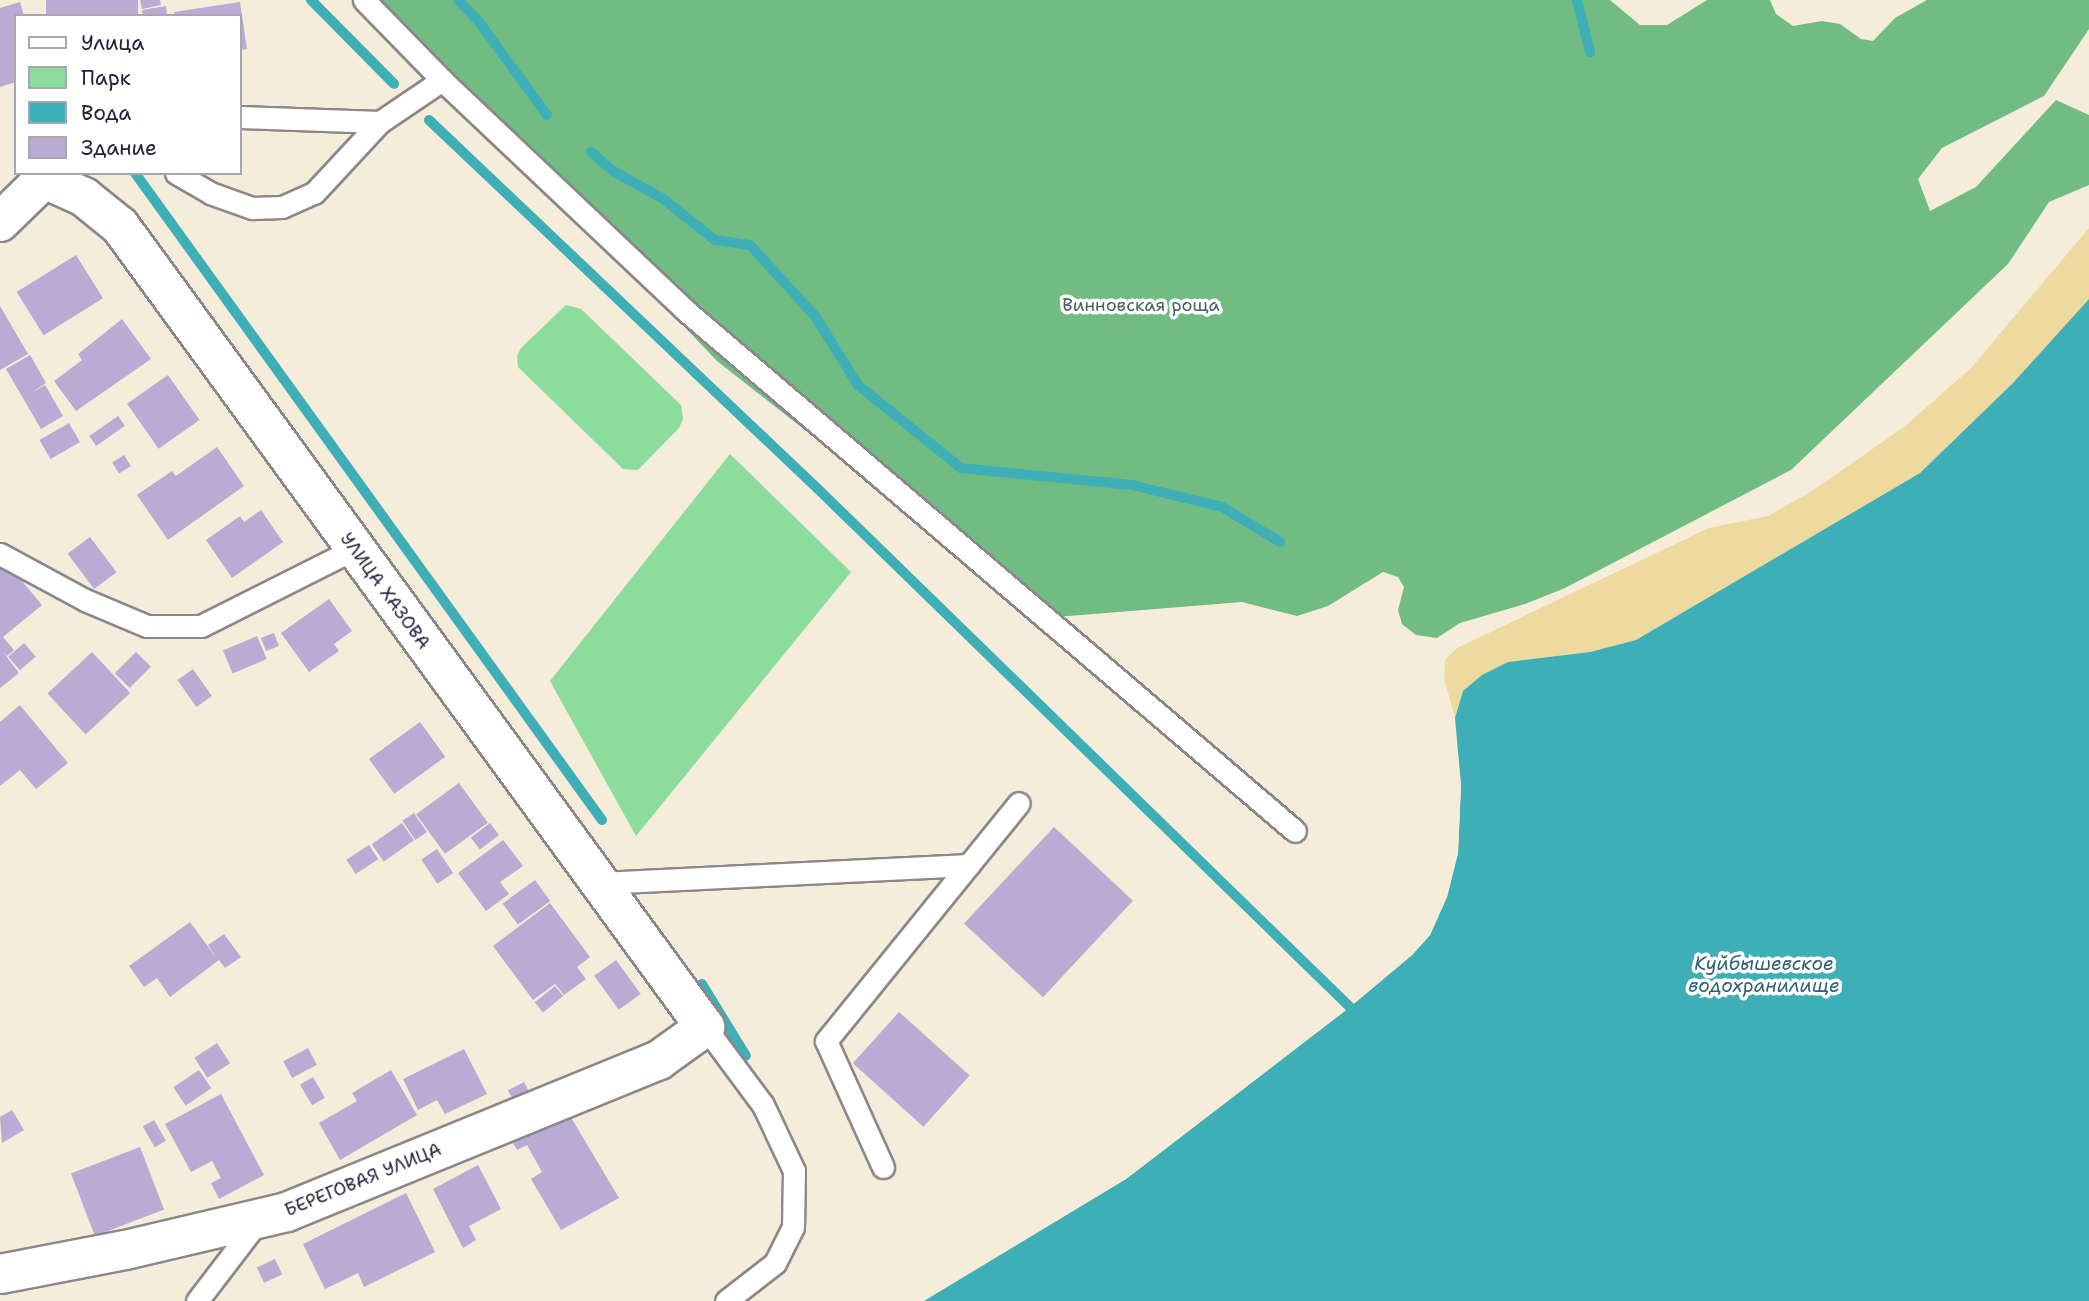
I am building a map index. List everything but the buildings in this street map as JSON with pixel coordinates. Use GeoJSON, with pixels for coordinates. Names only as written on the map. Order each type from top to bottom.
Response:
{"type":"FeatureCollection","features":[{"type":"Feature","properties":{"kind":"street"},"geometry":{"type":"LineString","coordinates":[[0,222],[48,176]]}},
{"type":"Feature","properties":{"kind":"street","name":"УЛИЦА ХАЗОВА"},"geometry":{"type":"LineString","coordinates":[[48,176],[84,197],[120,226],[705,1027]]}},
{"type":"Feature","properties":{"kind":"street","name":"БЕРЕГОВАЯ УЛИЦА"},"geometry":{"type":"LineString","coordinates":[[0,1274],[125,1250],[287,1212],[659,1060],[705,1027]]}},
{"type":"Feature","properties":{"kind":"lane"},"geometry":{"type":"LineString","coordinates":[[364,0],[442,80],[685,310],[1295,831]]}},
{"type":"Feature","properties":{"kind":"lane"},"geometry":{"type":"LineString","coordinates":[[179,175],[210,193],[251,208],[282,207],[314,192],[380,122],[442,80]]}},
{"type":"Feature","properties":{"kind":"lane"},"geometry":{"type":"LineString","coordinates":[[242,117],[380,122]]}},
{"type":"Feature","properties":{"kind":"lane"},"geometry":{"type":"LineString","coordinates":[[0,554],[85,600],[148,626],[201,626],[354,549]]}},
{"type":"Feature","properties":{"kind":"lane"},"geometry":{"type":"LineString","coordinates":[[883,1167],[825,1041],[1018,803]]}},
{"type":"Feature","properties":{"kind":"lane"},"geometry":{"type":"LineString","coordinates":[[600,883],[970,865]]}},
{"type":"Feature","properties":{"kind":"lane"},"geometry":{"type":"LineString","coordinates":[[705,1027],[763,1105],[794,1171],[793,1227],[775,1263],[726,1301]]}},
{"type":"Feature","properties":{"kind":"lane"},"geometry":{"type":"LineString","coordinates":[[197,1301],[260,1218]]}},
{"type":"Feature","properties":{"kind":"green space","name":"Винновская роща"},"geometry":{"type":"Polygon","coordinates":[[[372,0],[1610,0],[1640,25],[1667,25],[1707,0],[1770,0],[1776,14],[1793,26],[1822,21],[1840,24],[1861,39],[1873,41],[1895,18],[1927,0],[2089,0],[2089,29],[2044,96],[1942,148],[1918,179],[1930,211],[1976,187],[2056,100],[2089,115],[2089,185],[2049,202],[2008,264],[1791,470],[1565,588],[1525,604],[1460,623],[1437,638],[1416,635],[1402,624],[1398,610],[1404,587],[1398,577],[1383,572],[1328,606],[1297,616],[1242,602],[1044,618],[717,361],[372,0]]]}},
{"type":"Feature","properties":{"kind":"green space"},"geometry":{"type":"Polygon","coordinates":[[[566,305],[581,309],[681,405],[683,419],[679,428],[638,470],[623,469],[518,367],[517,356],[521,348],[566,305]]]}},
{"type":"Feature","properties":{"kind":"green space"},"geometry":{"type":"Polygon","coordinates":[[[730,454],[851,572],[636,836],[550,681],[730,454]]]}},
{"type":"Feature","properties":{"kind":"sand"},"geometry":{"type":"Polygon","coordinates":[[[2089,228],[2089,299],[2013,383],[1920,473],[1636,640],[1590,652],[1508,662],[1463,691],[1455,718],[1444,678],[1445,660],[1457,648],[1709,528],[1768,516],[1812,491],[1904,427],[1971,368],[2089,228]]]}},
{"type":"Feature","properties":{"kind":"water","name":"Куйбышевское водохранилище"},"geometry":{"type":"Polygon","coordinates":[[[2089,299],[2089,1301],[924,1301],[1126,1179],[1350,1007],[1412,955],[1430,935],[1447,897],[1458,853],[1461,785],[1455,718],[1463,691],[1482,675],[1508,662],[1590,652],[1636,640],[1920,473],[2013,383],[2089,299]]]}},
{"type":"Feature","properties":{"kind":"pier"},"geometry":{"type":"Polygon","coordinates":[[[1453,713],[1461,785],[1458,853],[1447,897],[1430,935],[1412,955],[1350,1007],[1126,1179],[921,1301],[1124,1176],[1348,1004],[1427,933],[1443,896],[1454,852],[1457,785],[1453,713]]]}},
{"type":"Feature","properties":{"kind":"waterway"},"geometry":{"type":"LineString","coordinates":[[311,0],[394,84]]}},
{"type":"Feature","properties":{"kind":"waterway"},"geometry":{"type":"LineString","coordinates":[[458,0],[479,22],[547,115]]}},
{"type":"Feature","properties":{"kind":"waterway"},"geometry":{"type":"LineString","coordinates":[[1577,0],[1590,52]]}},
{"type":"Feature","properties":{"kind":"waterway"},"geometry":{"type":"LineString","coordinates":[[429,120],[818,489],[1350,1007]]}},
{"type":"Feature","properties":{"kind":"waterway"},"geometry":{"type":"LineString","coordinates":[[591,152],[613,171],[662,198],[715,240],[750,245],[815,316],[858,385],[961,468],[1132,485],[1222,507],[1280,542]]}},
{"type":"Feature","properties":{"kind":"waterway"},"geometry":{"type":"LineString","coordinates":[[136,175],[602,820]]}},
{"type":"Feature","properties":{"kind":"waterway"},"geometry":{"type":"LineString","coordinates":[[702,984],[746,1056]]}}]}
